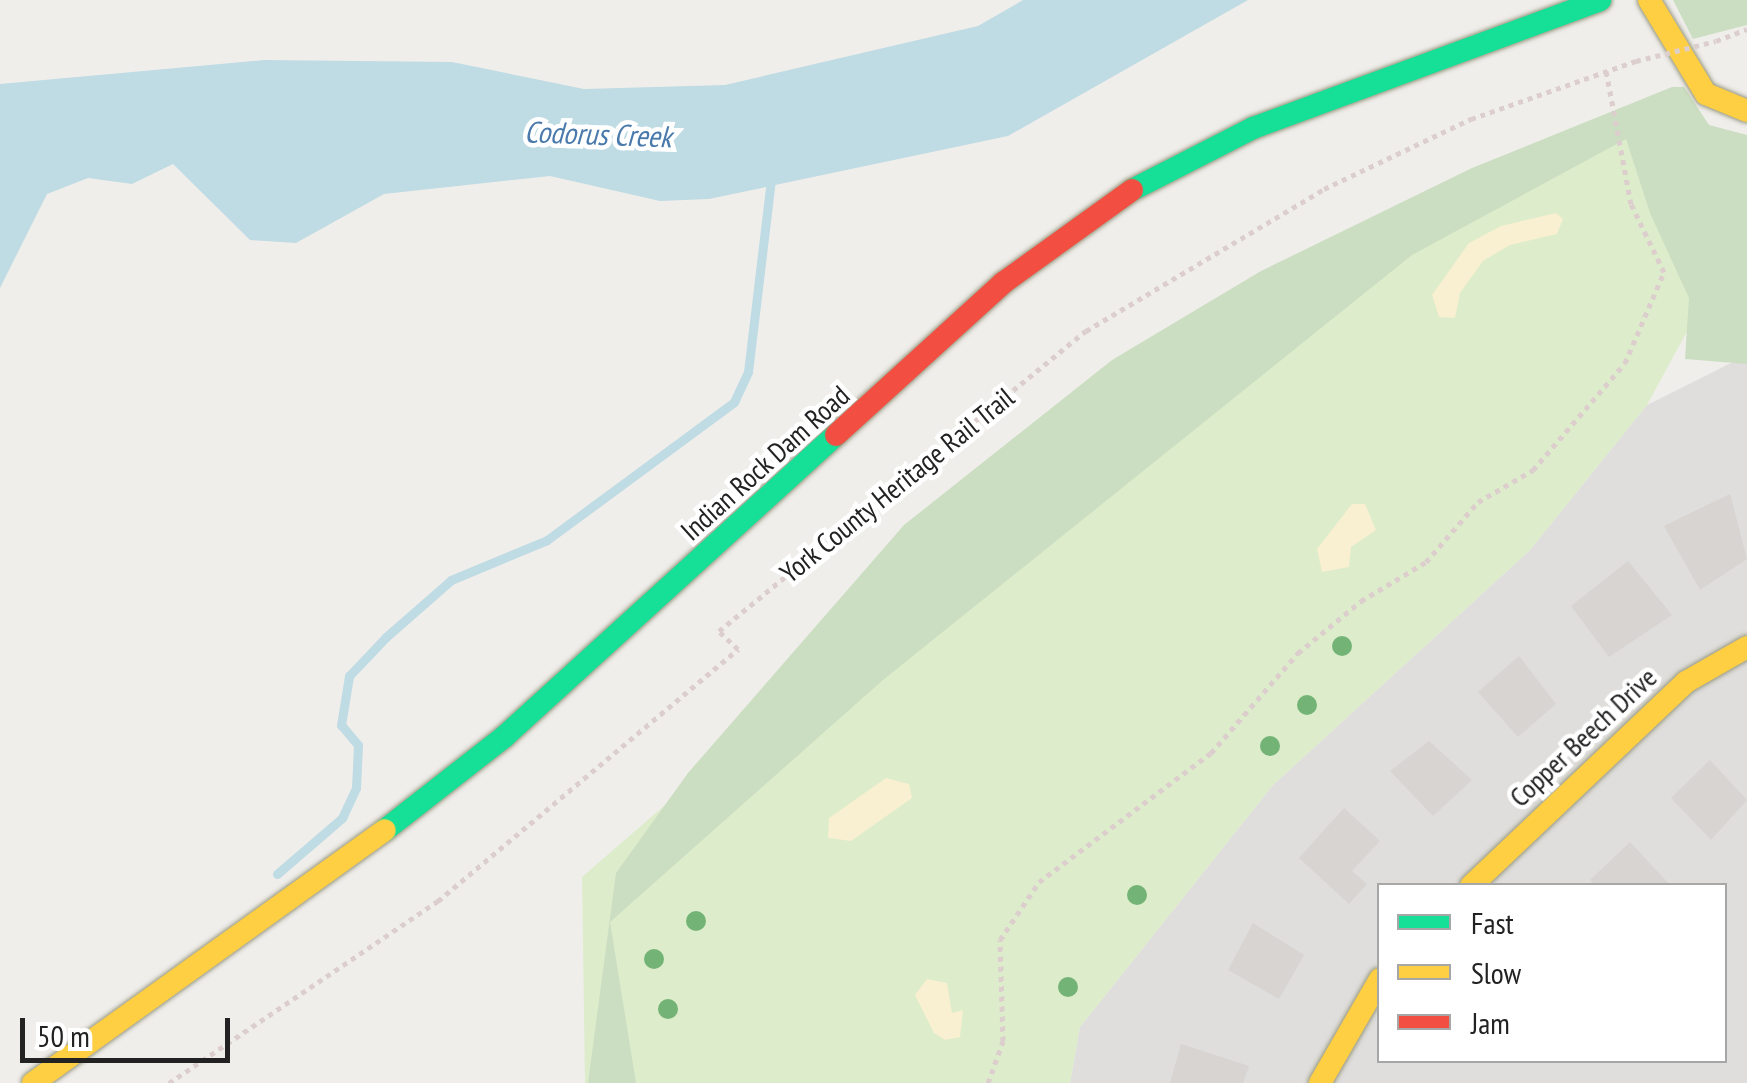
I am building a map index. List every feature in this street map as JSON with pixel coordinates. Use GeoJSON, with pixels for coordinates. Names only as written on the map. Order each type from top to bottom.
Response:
{"type":"FeatureCollection","features":[{"type":"Feature","properties":{"kind":"main road","name":"Indian Rock Dam Road"},"geometry":{"type":"LineString","coordinates":[[33,1083],[282,907],[504,737],[1002,283],[1076,226],[1149,179],[1253,128],[1600,0]]}},
{"type":"Feature","properties":{"kind":"main road"},"geometry":{"type":"LineString","coordinates":[[1650,0],[1706,94],[1747,111]]}},
{"type":"Feature","properties":{"kind":"main road","name":"Copper Beech Drive"},"geometry":{"type":"LineString","coordinates":[[1473,883],[1686,682],[1747,647]]}},
{"type":"Feature","properties":{"kind":"main road"},"geometry":{"type":"LineString","coordinates":[[1320,1083],[1377,984]]}},
{"type":"Feature","properties":{"kind":"path","name":"York County Heritage Rail Trail"},"geometry":{"type":"LineString","coordinates":[[169,1083],[438,901],[738,648],[719,631],[1086,331],[1324,189],[1471,119],[1606,71],[1747,31]]}},
{"type":"Feature","properties":{"kind":"path"},"geometry":{"type":"LineString","coordinates":[[988,1083],[1002,1041],[1000,940],[1039,882],[1211,753],[1298,653],[1362,601],[1426,562],[1478,502],[1533,470],[1625,363],[1664,272],[1631,204],[1606,71]]}},
{"type":"Feature","properties":{"kind":"shaded area"},"geometry":{"type":"Polygon","coordinates":[[[1747,355],[1747,1083],[1070,1083],[1080,1027],[1273,785],[1530,550],[1647,405],[1747,355]]]}},
{"type":"Feature","properties":{"kind":"green space"},"geometry":{"type":"Polygon","coordinates":[[[1673,0],[1747,0],[1747,25],[1693,39],[1673,0]]]}},
{"type":"Feature","properties":{"kind":"green space"},"geometry":{"type":"Polygon","coordinates":[[[1672,87],[1684,87],[1709,125],[1747,135],[1747,364],[1685,359],[1689,298],[1650,213],[1626,139],[1412,255],[883,680],[610,922],[636,1083],[588,1083],[616,873],[688,773],[904,525],[1112,360],[1261,271],[1472,168],[1672,87]]]}},
{"type":"Feature","properties":{"kind":"green space"},"geometry":{"type":"Polygon","coordinates":[[[1649,107],[1703,302],[1647,405],[1530,550],[1273,785],[1080,1027],[1070,1083],[585,1083],[582,877],[1295,259],[1649,107]]]}},
{"type":"Feature","properties":{"kind":"sand"},"geometry":{"type":"Polygon","coordinates":[[[1556,213],[1563,219],[1557,234],[1510,245],[1483,261],[1460,293],[1455,318],[1439,317],[1432,295],[1469,243],[1501,226],[1556,213]]]}},
{"type":"Feature","properties":{"kind":"sand"},"geometry":{"type":"Polygon","coordinates":[[[1352,504],[1365,504],[1376,530],[1351,547],[1349,567],[1322,572],[1317,549],[1352,504]]]}},
{"type":"Feature","properties":{"kind":"sand"},"geometry":{"type":"Polygon","coordinates":[[[886,778],[909,784],[912,798],[851,841],[828,838],[829,818],[886,778]]]}},
{"type":"Feature","properties":{"kind":"sand"},"geometry":{"type":"Polygon","coordinates":[[[927,979],[947,983],[952,1013],[963,1010],[960,1037],[945,1040],[934,1033],[915,995],[927,979]]]}},
{"type":"Feature","properties":{"kind":"water","name":"Codorus Creek"},"geometry":{"type":"Polygon","coordinates":[[[1023,0],[1248,0],[1008,136],[709,199],[660,201],[550,176],[384,194],[296,243],[250,240],[173,164],[132,184],[88,178],[47,194],[0,288],[0,84],[264,60],[452,62],[584,89],[725,85],[978,26],[1023,0]]]}},
{"type":"Feature","properties":{"kind":"building"},"geometry":{"type":"Polygon","coordinates":[[[1730,494],[1747,559],[1700,590],[1664,526],[1730,494]]]}},
{"type":"Feature","properties":{"kind":"building"},"geometry":{"type":"Polygon","coordinates":[[[1628,561],[1672,615],[1609,657],[1571,606],[1628,561]]]}},
{"type":"Feature","properties":{"kind":"building"},"geometry":{"type":"Polygon","coordinates":[[[1519,656],[1556,704],[1518,737],[1478,692],[1519,656]]]}},
{"type":"Feature","properties":{"kind":"building"},"geometry":{"type":"Polygon","coordinates":[[[1429,741],[1472,780],[1433,816],[1390,771],[1429,741]]]}},
{"type":"Feature","properties":{"kind":"building"},"geometry":{"type":"Polygon","coordinates":[[[1710,760],[1747,800],[1711,840],[1671,798],[1710,760]]]}},
{"type":"Feature","properties":{"kind":"building"},"geometry":{"type":"Polygon","coordinates":[[[1344,808],[1380,841],[1352,871],[1367,884],[1349,904],[1299,858],[1344,808]]]}},
{"type":"Feature","properties":{"kind":"building"},"geometry":{"type":"Polygon","coordinates":[[[1630,842],[1668,883],[1593,883],[1590,880],[1630,842]]]}},
{"type":"Feature","properties":{"kind":"building"},"geometry":{"type":"Polygon","coordinates":[[[1253,923],[1304,955],[1279,999],[1228,970],[1253,923]]]}},
{"type":"Feature","properties":{"kind":"building"},"geometry":{"type":"Polygon","coordinates":[[[1181,1044],[1249,1066],[1243,1083],[1170,1083],[1181,1044]]]}},
{"type":"Feature","properties":{"kind":"waterway"},"geometry":{"type":"LineString","coordinates":[[277,874],[342,818],[356,788],[358,745],[341,725],[349,676],[386,637],[451,580],[547,540],[734,402],[748,372],[771,179]]}},
{"type":"Feature","properties":{"kind":"traffic: fast"},"geometry":{"type":"LineString","coordinates":[[1132,190],[1253,128],[1600,0]]}},
{"type":"Feature","properties":{"kind":"traffic: fast"},"geometry":{"type":"LineString","coordinates":[[385,830],[504,737],[836,435]]}},
{"type":"Feature","properties":{"kind":"traffic: slow"},"geometry":{"type":"LineString","coordinates":[[1649,0],[1706,94],[1747,111]]}},
{"type":"Feature","properties":{"kind":"traffic: slow"},"geometry":{"type":"LineString","coordinates":[[1474,883],[1686,682],[1747,647]]}},
{"type":"Feature","properties":{"kind":"traffic: slow"},"geometry":{"type":"LineString","coordinates":[[33,1083],[385,830]]}},
{"type":"Feature","properties":{"kind":"traffic: slow"},"geometry":{"type":"LineString","coordinates":[[1320,1083],[1377,984]]}},
{"type":"Feature","properties":{"kind":"traffic: jam"},"geometry":{"type":"LineString","coordinates":[[836,435],[1003,283],[1132,190]]}}]}
